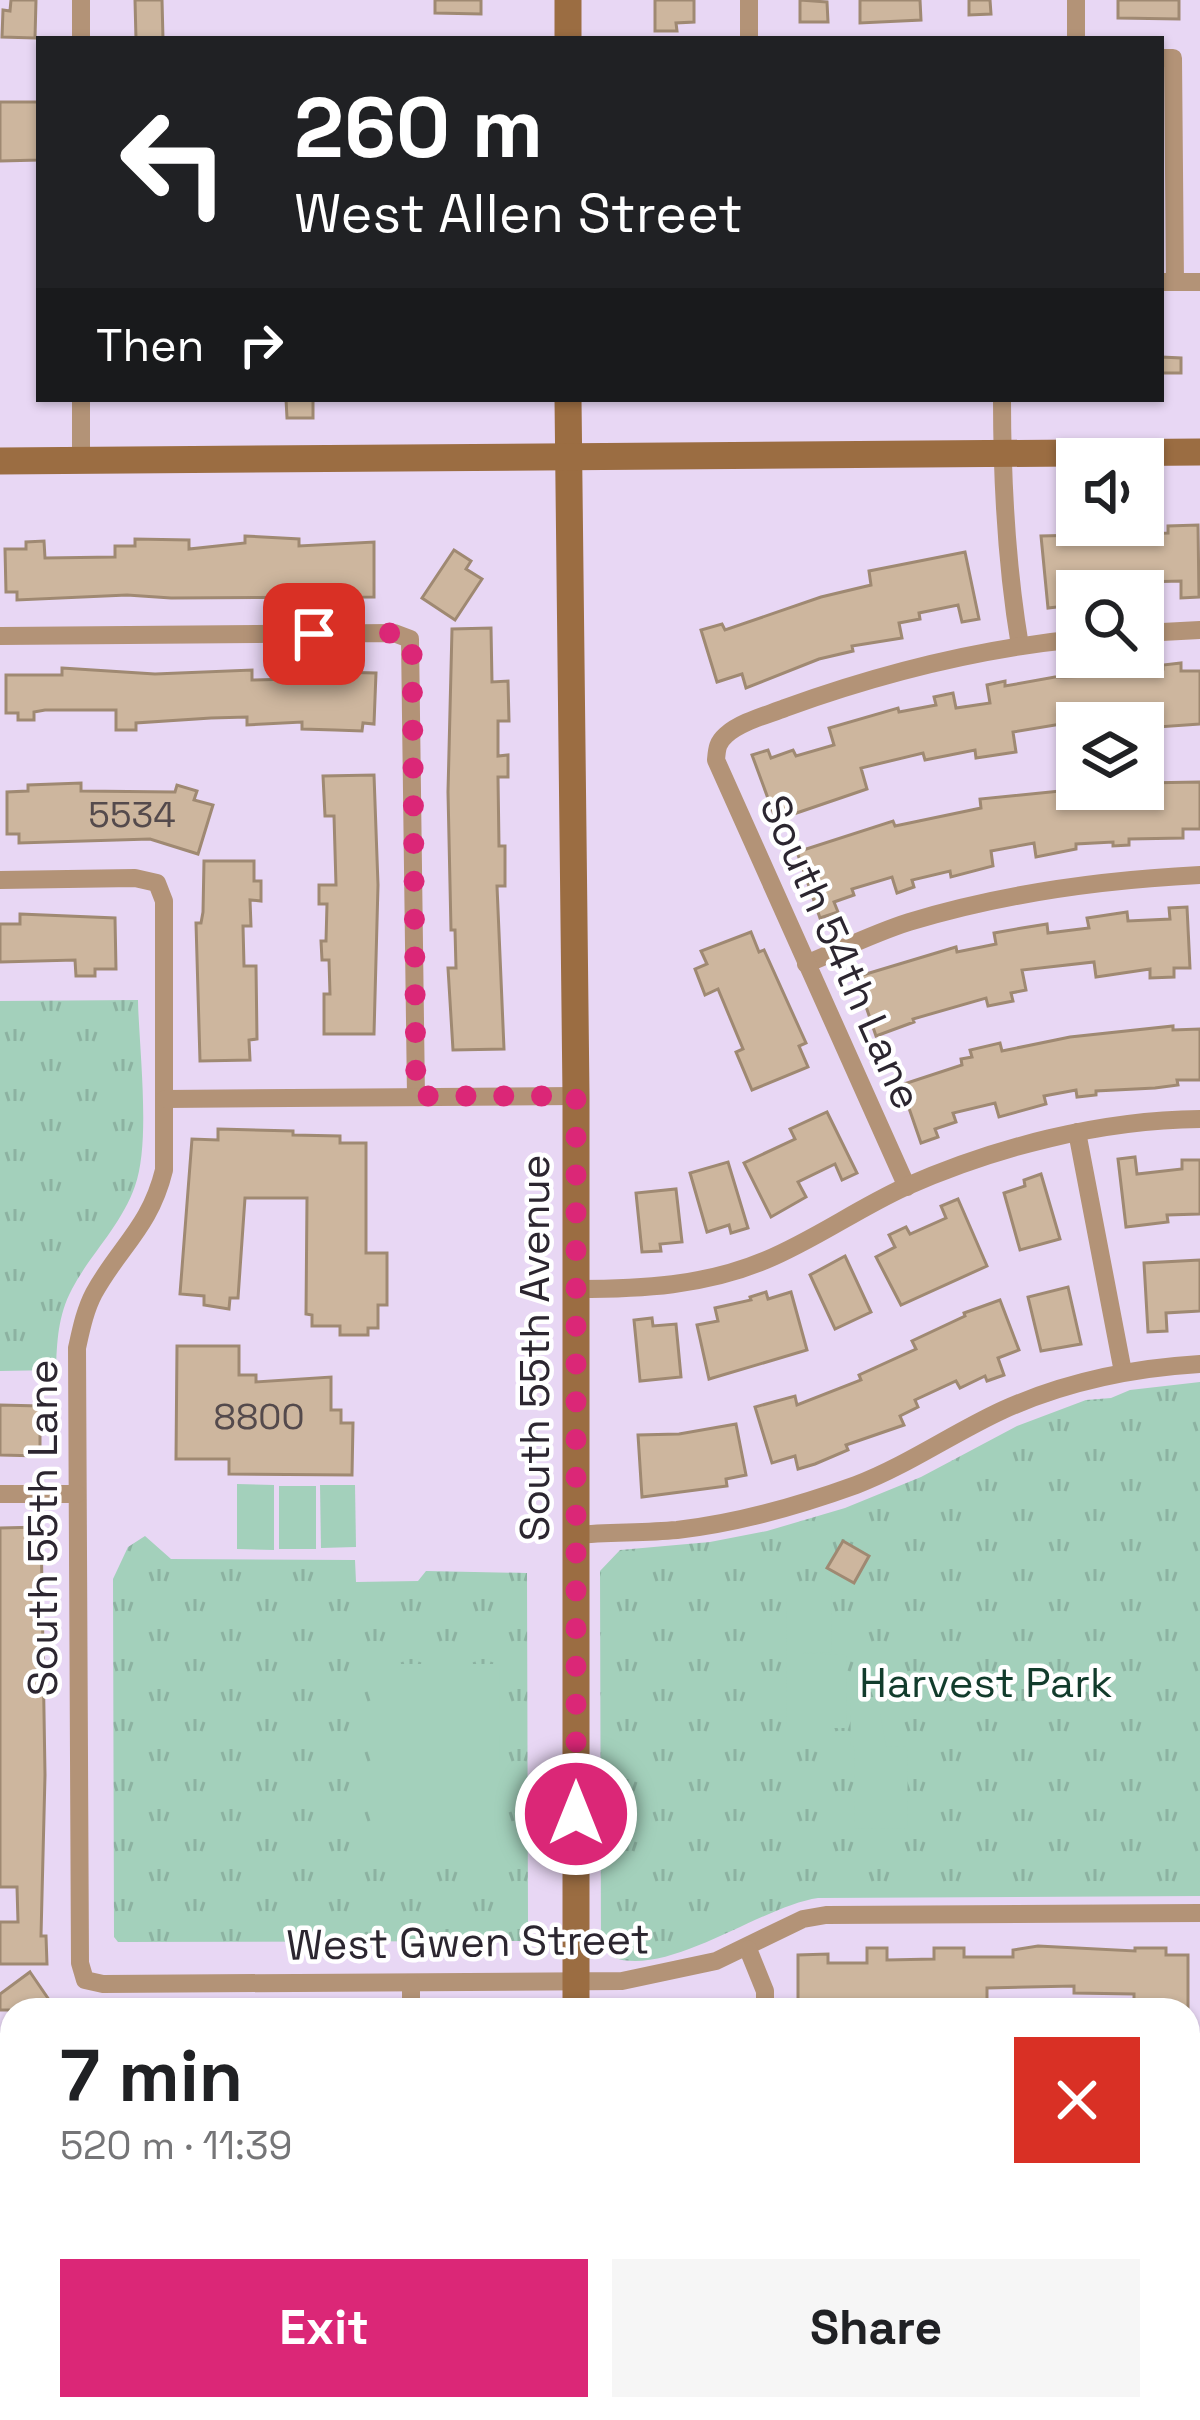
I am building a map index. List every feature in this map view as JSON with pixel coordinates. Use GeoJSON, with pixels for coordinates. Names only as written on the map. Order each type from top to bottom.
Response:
{"type":"FeatureCollection","features":[{"type":"Feature","properties":{"kind":"street"},"geometry":{"type":"LineString","coordinates":[[81,0],[81,36]]}},
{"type":"Feature","properties":{"kind":"street"},"geometry":{"type":"LineString","coordinates":[[568,0],[568,36]]}},
{"type":"Feature","properties":{"kind":"street"},"geometry":{"type":"LineString","coordinates":[[749,0],[749,36]]}},
{"type":"Feature","properties":{"kind":"street"},"geometry":{"type":"LineString","coordinates":[[1076,0],[1076,36]]}},
{"type":"Feature","properties":{"kind":"street"},"geometry":{"type":"LineString","coordinates":[[1167,58],[1168,282],[1200,282]]}},
{"type":"Feature","properties":{"kind":"street"},"geometry":{"type":"LineString","coordinates":[[81,402],[81,460]]}},
{"type":"Feature","properties":{"kind":"street","name":"South 55th Avenue"},"geometry":{"type":"LineString","coordinates":[[568,402],[576,1096],[577,1996]]}},
{"type":"Feature","properties":{"kind":"street"},"geometry":{"type":"LineString","coordinates":[[1002,402],[1009,579],[1020,646],[1056,642]]}},
{"type":"Feature","properties":{"kind":"street"},"geometry":{"type":"LineString","coordinates":[[0,461],[1200,452]]}},
{"type":"Feature","properties":{"kind":"street"},"geometry":{"type":"LineString","coordinates":[[1164,632],[1200,630]]}},
{"type":"Feature","properties":{"kind":"street"},"geometry":{"type":"LineString","coordinates":[[0,636],[394,633],[410,638],[416,1096]]}},
{"type":"Feature","properties":{"kind":"street","name":"South 54th Lane"},"geometry":{"type":"LineString","coordinates":[[907,1187],[716,760],[717,745],[729,731],[818,696],[926,665],[1020,646]]}},
{"type":"Feature","properties":{"kind":"street"},"geometry":{"type":"LineString","coordinates":[[806,964],[905,923],[1003,898],[1121,879],[1200,875]]}},
{"type":"Feature","properties":{"kind":"street","name":"South 55th Lane"},"geometry":{"type":"LineString","coordinates":[[0,880],[135,878],[157,883],[164,901],[164,1170],[157,1198],[141,1229],[92,1296],[77,1348],[80,1963],[86,1980]]}},
{"type":"Feature","properties":{"kind":"street"},"geometry":{"type":"LineString","coordinates":[[165,1099],[576,1096]]}},
{"type":"Feature","properties":{"kind":"street"},"geometry":{"type":"LineString","coordinates":[[576,1289],[656,1288],[724,1274],[766,1260],[907,1187],[974,1161],[1077,1132],[1200,1119]]}},
{"type":"Feature","properties":{"kind":"street"},"geometry":{"type":"LineString","coordinates":[[1077,1132],[1124,1372]]}},
{"type":"Feature","properties":{"kind":"street"},"geometry":{"type":"LineString","coordinates":[[576,1535],[712,1525],[811,1501],[915,1459],[1002,1410],[1043,1394],[1124,1372],[1200,1364]]}},
{"type":"Feature","properties":{"kind":"street"},"geometry":{"type":"LineString","coordinates":[[0,1494],[77,1494]]}},
{"type":"Feature","properties":{"kind":"street","name":"West Gwen Street"},"geometry":{"type":"LineString","coordinates":[[86,1980],[104,1984],[410,1983],[577,1996],[748,1949],[782,1928],[826,1915],[1200,1913]]}},
{"type":"Feature","properties":{"kind":"street"},"geometry":{"type":"LineString","coordinates":[[748,1949],[765,1998]]}},
{"type":"Feature","properties":{"kind":"street"},"geometry":{"type":"LineString","coordinates":[[410,1983],[411,1998]]}},
{"type":"Feature","properties":{"kind":"green space"},"geometry":{"type":"Polygon","coordinates":[[[138,1000],[143,1121],[135,1186],[67,1299],[56,1370],[0,1371],[0,1001],[138,1000]]]}},
{"type":"Feature","properties":{"kind":"green space","name":"Harvest Park"},"geometry":{"type":"Polygon","coordinates":[[[1200,1382],[1200,1896],[818,1898],[659,1958],[612,1957],[601,1942],[600,1571],[620,1550],[710,1542],[767,1531],[845,1508],[921,1477],[1017,1426],[1086,1400],[1200,1382]]]}},
{"type":"Feature","properties":{"kind":"green space"},"geometry":{"type":"Polygon","coordinates":[[[237,1484],[274,1485],[274,1550],[237,1549],[237,1484]]]}},
{"type":"Feature","properties":{"kind":"green space"},"geometry":{"type":"Polygon","coordinates":[[[320,1485],[355,1485],[356,1547],[321,1548],[320,1485]]]}},
{"type":"Feature","properties":{"kind":"green space"},"geometry":{"type":"Polygon","coordinates":[[[279,1486],[316,1486],[316,1549],[279,1549],[279,1486]]]}},
{"type":"Feature","properties":{"kind":"green space"},"geometry":{"type":"Polygon","coordinates":[[[145,1536],[171,1559],[355,1560],[356,1582],[418,1581],[426,1571],[527,1573],[528,1927],[520,1941],[118,1942],[114,1937],[113,1579],[128,1547],[145,1536]]]}},
{"type":"Feature","properties":{"kind":"green space"},"geometry":{"type":"Polygon","coordinates":[[[787,1594],[832,1594],[831,1652],[803,1653],[847,1655],[846,1728],[786,1728],[787,1594]]]}},
{"type":"Feature","properties":{"kind":"green space"},"geometry":{"type":"Polygon","coordinates":[[[371,1664],[499,1664],[500,1868],[371,1868],[371,1664]]]}},
{"type":"Feature","properties":{"kind":"green space"},"geometry":{"type":"Polygon","coordinates":[[[850,1697],[887,1697],[880,1713],[886,1746],[908,1747],[907,1829],[854,1828],[850,1697]]]}},
{"type":"Feature","properties":{"kind":"building"},"geometry":{"type":"Polygon","coordinates":[[[11,0],[36,0],[35,38],[2,37],[3,10],[10,11],[11,0]]]}},
{"type":"Feature","properties":{"kind":"building"},"geometry":{"type":"Polygon","coordinates":[[[135,0],[162,0],[163,36],[136,36],[135,0]]]}},
{"type":"Feature","properties":{"kind":"building"},"geometry":{"type":"Polygon","coordinates":[[[435,0],[481,0],[481,14],[435,13],[435,0]]]}},
{"type":"Feature","properties":{"kind":"building"},"geometry":{"type":"Polygon","coordinates":[[[655,0],[694,0],[694,22],[676,23],[677,31],[655,31],[655,0]]]}},
{"type":"Feature","properties":{"kind":"building"},"geometry":{"type":"Polygon","coordinates":[[[800,0],[827,2],[828,22],[800,22],[800,0]]]}},
{"type":"Feature","properties":{"kind":"building"},"geometry":{"type":"Polygon","coordinates":[[[860,0],[920,0],[921,20],[860,23],[860,0]]]}},
{"type":"Feature","properties":{"kind":"building"},"geometry":{"type":"Polygon","coordinates":[[[969,0],[990,0],[991,14],[969,15],[969,0]]]}},
{"type":"Feature","properties":{"kind":"building"},"geometry":{"type":"Polygon","coordinates":[[[1118,0],[1179,0],[1179,19],[1118,18],[1118,0]]]}},
{"type":"Feature","properties":{"kind":"building"},"geometry":{"type":"Polygon","coordinates":[[[0,102],[36,102],[36,160],[0,161],[0,102]]]}},
{"type":"Feature","properties":{"kind":"building"},"geometry":{"type":"Polygon","coordinates":[[[1164,357],[1181,358],[1181,373],[1164,373],[1164,357]]]}},
{"type":"Feature","properties":{"kind":"building"},"geometry":{"type":"Polygon","coordinates":[[[286,402],[313,402],[313,418],[287,418],[286,402]]]}},
{"type":"Feature","properties":{"kind":"building"},"geometry":{"type":"Polygon","coordinates":[[[1198,525],[1199,597],[1181,598],[1181,581],[1164,581],[1164,570],[1056,570],[1056,607],[1048,608],[1041,536],[1056,536],[1056,546],[1164,546],[1168,526],[1198,525]]]}},
{"type":"Feature","properties":{"kind":"building"},"geometry":{"type":"Polygon","coordinates":[[[245,536],[299,539],[299,546],[374,542],[374,597],[127,595],[17,600],[17,592],[6,592],[5,549],[26,549],[26,542],[44,541],[45,558],[115,557],[115,546],[135,546],[135,539],[189,540],[189,549],[245,543],[245,536]]]}},
{"type":"Feature","properties":{"kind":"building"},"geometry":{"type":"Polygon","coordinates":[[[454,550],[471,561],[466,569],[482,579],[455,620],[422,598],[454,550]]]}},
{"type":"Feature","properties":{"kind":"building"},"geometry":{"type":"Polygon","coordinates":[[[965,552],[979,619],[962,622],[958,605],[919,613],[920,619],[899,623],[902,638],[852,646],[853,651],[746,688],[742,674],[717,682],[701,630],[722,624],[725,630],[871,585],[869,571],[965,552]]]}},
{"type":"Feature","properties":{"kind":"building"},"geometry":{"type":"Polygon","coordinates":[[[491,628],[492,682],[508,681],[509,721],[498,721],[498,756],[508,755],[508,777],[498,777],[499,846],[505,846],[505,886],[497,886],[504,1049],[453,1050],[448,968],[456,968],[448,792],[452,629],[491,628]]]}},
{"type":"Feature","properties":{"kind":"building"},"geometry":{"type":"Polygon","coordinates":[[[1181,663],[1181,671],[1200,671],[1200,724],[1164,727],[1164,702],[1056,702],[1056,725],[1013,732],[1016,752],[976,758],[975,750],[925,760],[923,753],[861,768],[867,789],[776,820],[752,755],[768,750],[771,758],[793,750],[796,756],[834,745],[829,728],[898,708],[899,712],[936,705],[934,697],[953,693],[956,708],[990,703],[987,685],[1005,681],[1005,686],[1055,677],[1164,678],[1164,665],[1181,663]]]}},
{"type":"Feature","properties":{"kind":"building"},"geometry":{"type":"Polygon","coordinates":[[[62,668],[155,674],[252,670],[252,680],[292,679],[292,671],[376,673],[374,724],[363,723],[362,731],[302,729],[302,722],[247,725],[247,717],[136,723],[136,730],[116,730],[116,710],[45,710],[34,712],[34,720],[18,720],[18,713],[6,713],[6,675],[62,675],[62,668]]]}},
{"type":"Feature","properties":{"kind":"building"},"geometry":{"type":"Polygon","coordinates":[[[374,775],[378,885],[374,1034],[324,1034],[329,960],[322,960],[327,904],[319,904],[319,885],[336,885],[334,816],[325,816],[323,776],[374,775]]]}},
{"type":"Feature","properties":{"kind":"building"},"geometry":{"type":"Polygon","coordinates":[[[1200,782],[1200,829],[1183,829],[1183,838],[1129,839],[1129,845],[1076,844],[1076,849],[1036,857],[1034,843],[991,851],[993,866],[951,877],[950,871],[912,880],[914,887],[897,893],[892,877],[852,889],[854,895],[834,902],[838,912],[820,918],[797,852],[893,821],[895,826],[981,808],[980,799],[1056,791],[1056,810],[1164,810],[1164,783],[1200,782]]]}},
{"type":"Feature","properties":{"kind":"building"},"geometry":{"type":"Polygon","coordinates":[[[81,783],[81,791],[175,792],[177,785],[197,791],[194,800],[213,805],[198,854],[150,839],[19,843],[19,834],[7,834],[7,792],[28,791],[28,785],[81,783]]]}},
{"type":"Feature","properties":{"kind":"building"},"geometry":{"type":"Polygon","coordinates":[[[204,861],[254,861],[254,881],[261,881],[261,901],[250,900],[251,926],[243,926],[244,966],[256,966],[257,1039],[249,1040],[250,1060],[200,1061],[196,923],[201,923],[203,912],[204,861]]]}},
{"type":"Feature","properties":{"kind":"building"},"geometry":{"type":"Polygon","coordinates":[[[1187,907],[1190,968],[1174,968],[1174,977],[1150,978],[1150,969],[1096,977],[1094,962],[1022,970],[1026,990],[1011,993],[1013,1001],[988,1006],[986,998],[913,1019],[876,1036],[856,977],[956,947],[957,952],[996,944],[994,933],[1047,924],[1048,933],[1089,928],[1087,918],[1127,912],[1128,921],[1170,919],[1169,908],[1187,907]]]}},
{"type":"Feature","properties":{"kind":"building"},"geometry":{"type":"Polygon","coordinates":[[[20,914],[115,918],[116,969],[95,969],[95,976],[76,976],[75,960],[0,962],[0,924],[20,924],[20,914]]]}},
{"type":"Feature","properties":{"kind":"building"},"geometry":{"type":"Polygon","coordinates":[[[751,932],[759,952],[764,950],[806,1043],[799,1046],[808,1067],[752,1090],[736,1052],[743,1049],[718,989],[705,995],[695,969],[707,964],[701,951],[751,932]]]}},
{"type":"Feature","properties":{"kind":"building"},"geometry":{"type":"Polygon","coordinates":[[[1173,1026],[1173,1030],[1200,1029],[1200,1080],[1077,1097],[1076,1090],[1044,1096],[1046,1104],[999,1117],[995,1103],[953,1113],[956,1122],[935,1129],[938,1137],[921,1143],[901,1085],[962,1065],[961,1059],[972,1057],[970,1050],[1000,1043],[1002,1051],[1070,1037],[1173,1026]]]}},
{"type":"Feature","properties":{"kind":"building"},"geometry":{"type":"Polygon","coordinates":[[[827,1112],[857,1173],[842,1180],[835,1164],[798,1182],[806,1197],[771,1217],[744,1163],[795,1139],[790,1129],[827,1112]]]}},
{"type":"Feature","properties":{"kind":"building"},"geometry":{"type":"Polygon","coordinates":[[[218,1129],[293,1131],[293,1135],[340,1136],[340,1143],[366,1143],[366,1253],[387,1253],[387,1305],[378,1305],[378,1328],[368,1328],[368,1335],[340,1335],[340,1326],[312,1326],[312,1315],[306,1314],[307,1198],[245,1198],[238,1298],[230,1298],[229,1309],[204,1305],[204,1296],[180,1294],[192,1139],[218,1140],[218,1129]]]}},
{"type":"Feature","properties":{"kind":"building"},"geometry":{"type":"Polygon","coordinates":[[[1135,1157],[1137,1174],[1182,1169],[1182,1160],[1200,1160],[1200,1214],[1167,1215],[1168,1222],[1126,1227],[1118,1159],[1135,1157]]]}},
{"type":"Feature","properties":{"kind":"building"},"geometry":{"type":"Polygon","coordinates":[[[728,1162],[748,1228],[731,1233],[729,1225],[707,1232],[690,1173],[728,1162]]]}},
{"type":"Feature","properties":{"kind":"building"},"geometry":{"type":"Polygon","coordinates":[[[1041,1174],[1060,1239],[1020,1250],[1004,1193],[1041,1174]]]}},
{"type":"Feature","properties":{"kind":"building"},"geometry":{"type":"Polygon","coordinates":[[[676,1189],[682,1242],[660,1244],[661,1251],[642,1252],[636,1193],[676,1189]]]}},
{"type":"Feature","properties":{"kind":"building"},"geometry":{"type":"Polygon","coordinates":[[[958,1199],[987,1266],[901,1305],[876,1257],[895,1247],[889,1235],[906,1227],[910,1234],[946,1218],[941,1206],[958,1199]]]}},
{"type":"Feature","properties":{"kind":"building"},"geometry":{"type":"Polygon","coordinates":[[[845,1256],[871,1312],[835,1329],[810,1275],[845,1256]]]}},
{"type":"Feature","properties":{"kind":"building"},"geometry":{"type":"Polygon","coordinates":[[[1200,1260],[1200,1311],[1166,1313],[1167,1331],[1148,1332],[1144,1263],[1200,1260]]]}},
{"type":"Feature","properties":{"kind":"building"},"geometry":{"type":"Polygon","coordinates":[[[1068,1287],[1081,1344],[1041,1351],[1028,1297],[1068,1287]]]}},
{"type":"Feature","properties":{"kind":"building"},"geometry":{"type":"Polygon","coordinates":[[[766,1292],[768,1299],[791,1292],[807,1350],[709,1379],[697,1325],[718,1321],[715,1308],[766,1292]]]}},
{"type":"Feature","properties":{"kind":"building"},"geometry":{"type":"Polygon","coordinates":[[[1000,1300],[1019,1350],[998,1358],[1004,1375],[987,1381],[985,1376],[960,1388],[956,1381],[915,1400],[918,1407],[900,1416],[904,1425],[846,1445],[848,1450],[815,1464],[798,1469],[795,1456],[772,1463],[755,1407],[795,1396],[797,1405],[861,1380],[859,1375],[916,1349],[912,1341],[1000,1300]]]}},
{"type":"Feature","properties":{"kind":"building"},"geometry":{"type":"Polygon","coordinates":[[[652,1318],[653,1326],[676,1324],[681,1377],[640,1381],[634,1320],[652,1318]]]}},
{"type":"Feature","properties":{"kind":"building"},"geometry":{"type":"Polygon","coordinates":[[[177,1346],[239,1346],[239,1375],[256,1375],[256,1382],[331,1377],[331,1410],[341,1410],[341,1423],[353,1423],[352,1475],[229,1474],[229,1459],[176,1459],[177,1346]]]}},
{"type":"Feature","properties":{"kind":"building"},"geometry":{"type":"Polygon","coordinates":[[[0,1405],[40,1406],[40,1456],[0,1455],[0,1405]]]}},
{"type":"Feature","properties":{"kind":"building"},"geometry":{"type":"Polygon","coordinates":[[[736,1424],[746,1475],[726,1479],[727,1486],[642,1497],[638,1435],[736,1424]]]}},
{"type":"Feature","properties":{"kind":"building"},"geometry":{"type":"Polygon","coordinates":[[[41,1527],[45,1775],[41,1936],[46,1936],[47,1964],[0,1964],[0,1922],[18,1922],[17,1887],[0,1887],[0,1528],[41,1527]]]}},
{"type":"Feature","properties":{"kind":"building"},"geometry":{"type":"Polygon","coordinates":[[[843,1541],[869,1556],[854,1583],[827,1568],[843,1541]]]}},
{"type":"Feature","properties":{"kind":"building"},"geometry":{"type":"Polygon","coordinates":[[[1038,1946],[1166,1948],[1166,1955],[1188,1955],[1188,1998],[1074,1993],[1074,1986],[987,1988],[987,1998],[798,1998],[798,1955],[828,1954],[828,1963],[867,1963],[867,1948],[887,1948],[887,1960],[934,1959],[934,1948],[964,1948],[964,1957],[1013,1957],[1013,1950],[1038,1946]]]}},
{"type":"Feature","properties":{"kind":"building"},"geometry":{"type":"Polygon","coordinates":[[[30,1972],[48,1998],[0,1998],[30,1972]]]}},
{"type":"Feature","properties":{"kind":"route"},"geometry":{"type":"LineString","coordinates":[[314,634],[394,633],[406,635],[412,645],[416,1096],[576,1096],[576,1814]]}}]}
